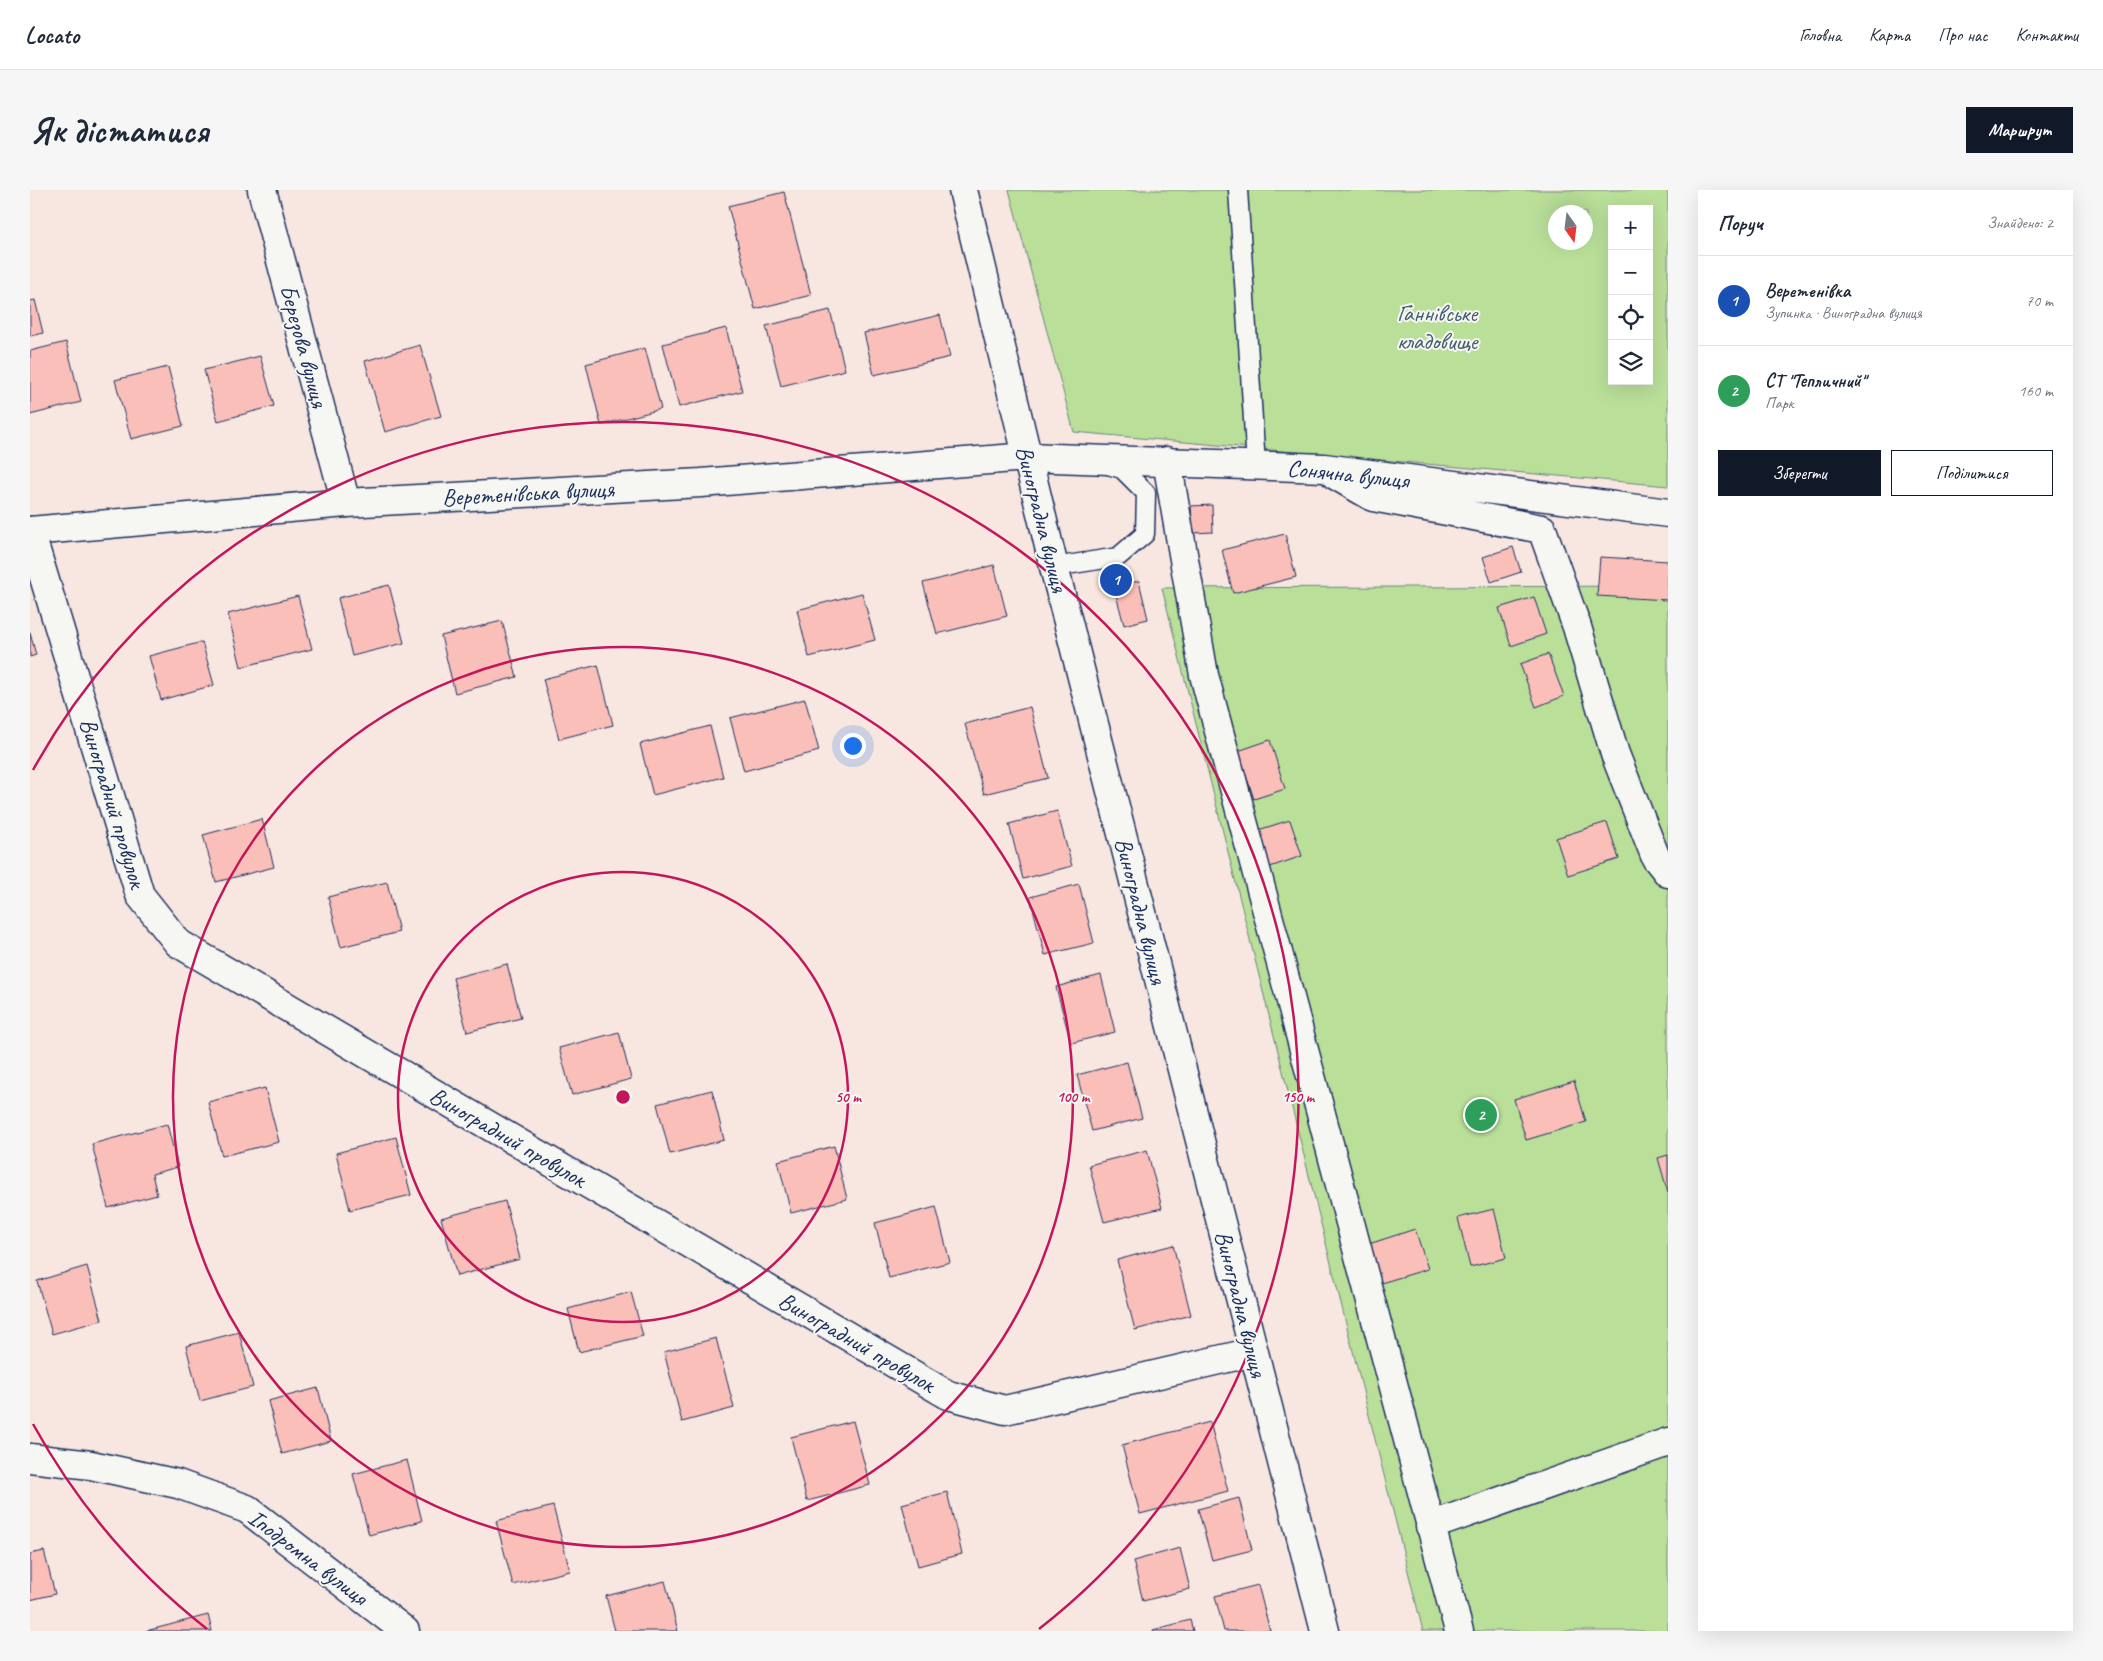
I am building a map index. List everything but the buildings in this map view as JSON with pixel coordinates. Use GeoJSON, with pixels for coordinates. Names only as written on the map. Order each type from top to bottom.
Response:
{"type":"FeatureCollection","features":[{"type":"Feature","properties":{"kind":"street","name":"Березова вулиця"},"geometry":{"type":"LineString","coordinates":[[262,190],[346,503]]}},
{"type":"Feature","properties":{"kind":"street","name":"Виноградна вулиця"},"geometry":{"type":"LineString","coordinates":[[963,190],[1054,567],[1325,1631]]}},
{"type":"Feature","properties":{"kind":"street","name":"Веретенівська вулиця"},"geometry":{"type":"LineString","coordinates":[[30,531],[346,503],[700,483],[1027,457]]}},
{"type":"Feature","properties":{"kind":"street","name":"Сонячна вулиця"},"geometry":{"type":"LineString","coordinates":[[1027,457],[1324,468],[1668,513]]}},
{"type":"Feature","properties":{"kind":"street"},"geometry":{"type":"LineString","coordinates":[[1167,461],[1204,675],[1459,1631]]}},
{"type":"Feature","properties":{"kind":"street"},"geometry":{"type":"LineString","coordinates":[[1324,468],[1373,497],[1542,529],[1577,627],[1615,754],[1656,858],[1668,873]]}},
{"type":"Feature","properties":{"kind":"street","name":"Виноградний провулок"},"geometry":{"type":"LineString","coordinates":[[30,531],[140,895],[178,943],[948,1395],[1005,1410],[1253,1352]]}},
{"type":"Feature","properties":{"kind":"street"},"geometry":{"type":"LineString","coordinates":[[1430,1526],[1668,1442]]}},
{"type":"Feature","properties":{"kind":"street","name":"Іподромна вулиця"},"geometry":{"type":"LineString","coordinates":[[30,1458],[91,1465],[178,1484],[247,1509],[405,1631]]}},
{"type":"Feature","properties":{"kind":"lane"},"geometry":{"type":"LineString","coordinates":[[1238,190],[1256,465]]}},
{"type":"Feature","properties":{"kind":"lane"},"geometry":{"type":"LineString","coordinates":[[1054,567],[1118,557],[1145,534],[1146,493],[1122,469],[1074,458]]}},
{"type":"Feature","properties":{"kind":"green space","name":"Ганнівське кладовище"},"geometry":{"type":"Polygon","coordinates":[[[1009,190],[1668,190],[1668,486],[1074,432],[1009,190]]]}},
{"type":"Feature","properties":{"kind":"green space"},"geometry":{"type":"Polygon","coordinates":[[[1656,586],[1668,599],[1668,1631],[1423,1631],[1162,588],[1656,586]]]}},
{"type":"Feature","properties":{"kind":"place","name":"Веретенівка"},"geometry":{"type":"Point","coordinates":[1116,580]}},
{"type":"Feature","properties":{"kind":"place","name":"СТ \"Тепличний\""},"geometry":{"type":"Point","coordinates":[1481,1115]}}]}
